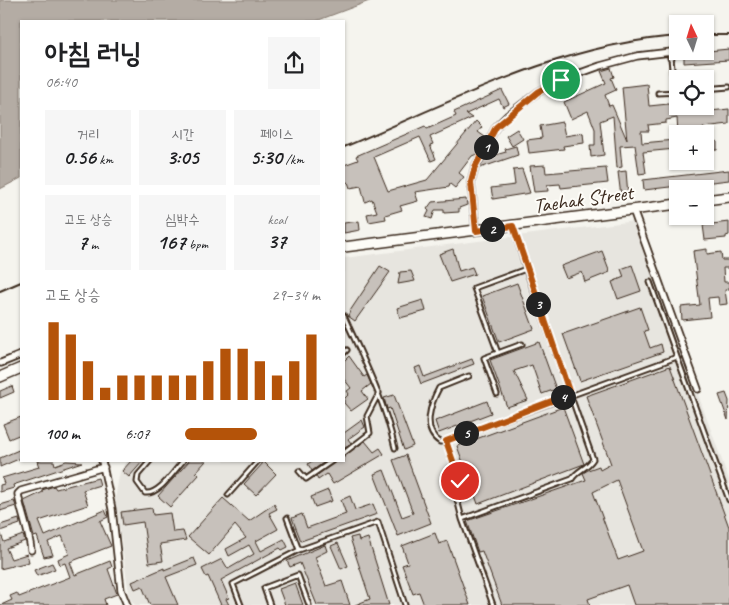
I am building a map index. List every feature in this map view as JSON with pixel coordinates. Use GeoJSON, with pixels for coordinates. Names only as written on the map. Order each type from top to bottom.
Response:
{"type":"FeatureCollection","features":[{"type":"Feature","properties":{"kind":"main road"},"geometry":{"type":"LineString","coordinates":[[714,199],[729,197]]}},
{"type":"Feature","properties":{"kind":"main road","name":"Taehak Street"},"geometry":{"type":"LineString","coordinates":[[345,247],[669,205]]}},
{"type":"Feature","properties":{"kind":"main road"},"geometry":{"type":"LineString","coordinates":[[3,376],[20,368]]}},
{"type":"Feature","properties":{"kind":"street"},"geometry":{"type":"LineString","coordinates":[[476,231],[471,182],[475,167],[496,127],[508,115],[538,92],[561,80],[600,66],[637,56],[669,52]]}},
{"type":"Feature","properties":{"kind":"street"},"geometry":{"type":"LineString","coordinates":[[633,210],[698,389]]}},
{"type":"Feature","properties":{"kind":"street"},"geometry":{"type":"LineString","coordinates":[[3,376],[0,363],[20,355]]}},
{"type":"Feature","properties":{"kind":"street"},"geometry":{"type":"LineString","coordinates":[[31,550],[29,534],[18,494],[21,491],[103,464],[112,509],[121,590],[127,605]]}},
{"type":"Feature","properties":{"kind":"lane"},"geometry":{"type":"LineString","coordinates":[[714,88],[729,87]]}},
{"type":"Feature","properties":{"kind":"lane"},"geometry":{"type":"LineString","coordinates":[[658,93],[669,92]]}},
{"type":"Feature","properties":{"kind":"lane"},"geometry":{"type":"LineString","coordinates":[[462,519],[572,479],[575,474],[588,468],[594,459],[526,269],[513,226]]}},
{"type":"Feature","properties":{"kind":"lane"},"geometry":{"type":"LineString","coordinates":[[498,353],[474,288],[526,269]]}},
{"type":"Feature","properties":{"kind":"lane"},"geometry":{"type":"LineString","coordinates":[[650,282],[729,500]]}},
{"type":"Feature","properties":{"kind":"lane"},"geometry":{"type":"LineString","coordinates":[[345,318],[379,393],[395,448]]}},
{"type":"Feature","properties":{"kind":"lane"},"geometry":{"type":"LineString","coordinates":[[497,394],[484,358],[522,344]]}},
{"type":"Feature","properties":{"kind":"lane"},"geometry":{"type":"LineString","coordinates":[[469,376],[439,388],[431,404],[429,422],[435,439],[440,442],[570,394],[677,358]]}},
{"type":"Feature","properties":{"kind":"lane"},"geometry":{"type":"LineString","coordinates":[[345,452],[370,433],[367,416],[379,393]]}},
{"type":"Feature","properties":{"kind":"lane"},"geometry":{"type":"LineString","coordinates":[[446,441],[460,481],[456,495],[462,519],[493,605]]}},
{"type":"Feature","properties":{"kind":"lane"},"geometry":{"type":"LineString","coordinates":[[149,462],[138,475],[136,482],[145,493],[150,494],[182,462]]}},
{"type":"Feature","properties":{"kind":"lane"},"geometry":{"type":"LineString","coordinates":[[228,495],[257,462]]}},
{"type":"Feature","properties":{"kind":"lane"},"geometry":{"type":"LineString","coordinates":[[299,471],[306,479],[331,462]]}},
{"type":"Feature","properties":{"kind":"lane"},"geometry":{"type":"LineString","coordinates":[[287,518],[299,550]]}},
{"type":"Feature","properties":{"kind":"lane"},"geometry":{"type":"LineString","coordinates":[[241,605],[233,584],[299,550],[378,522],[405,605]]}},
{"type":"Feature","properties":{"kind":"lane"},"geometry":{"type":"LineString","coordinates":[[264,605],[269,604],[264,588],[298,576],[309,605]]}},
{"type":"Feature","properties":{"kind":"shaded area"},"geometry":{"type":"Polygon","coordinates":[[[0,0],[372,0],[319,20],[20,20],[20,179],[0,189],[0,0]]]}},
{"type":"Feature","properties":{"kind":"shaded area"},"geometry":{"type":"Polygon","coordinates":[[[635,221],[729,480],[729,605],[135,605],[131,600],[128,587],[115,499],[120,471],[127,462],[345,462],[345,258],[635,221]]]}},
{"type":"Feature","properties":{"kind":"building"},"geometry":{"type":"Polygon","coordinates":[[[729,49],[729,60],[684,63],[684,60],[714,60],[714,50],[729,49]]]}},
{"type":"Feature","properties":{"kind":"building"},"geometry":{"type":"Polygon","coordinates":[[[611,68],[614,77],[611,78],[616,90],[605,95],[609,106],[612,105],[627,140],[622,87],[647,84],[649,106],[669,104],[669,115],[714,115],[714,111],[729,109],[729,124],[677,125],[677,118],[666,120],[666,123],[648,125],[649,131],[641,131],[642,143],[669,141],[669,150],[643,152],[646,173],[639,174],[635,145],[620,146],[622,167],[617,168],[613,116],[600,121],[604,155],[591,157],[590,145],[595,145],[595,129],[588,111],[571,119],[564,102],[606,83],[601,71],[611,68]]]}},
{"type":"Feature","properties":{"kind":"building"},"geometry":{"type":"Polygon","coordinates":[[[502,90],[509,104],[503,107],[499,99],[466,114],[472,118],[430,137],[433,144],[430,145],[436,159],[431,161],[420,137],[374,157],[388,191],[427,180],[476,121],[482,127],[478,132],[485,137],[477,154],[472,156],[459,173],[464,177],[455,188],[450,184],[449,187],[415,192],[418,201],[400,206],[402,210],[385,215],[386,219],[369,222],[367,214],[377,212],[372,199],[365,202],[361,186],[350,188],[348,182],[345,184],[345,165],[358,160],[356,156],[425,126],[427,129],[456,116],[454,112],[502,90]]]}},
{"type":"Feature","properties":{"kind":"building"},"geometry":{"type":"Polygon","coordinates":[[[562,122],[565,136],[583,133],[584,143],[563,146],[564,149],[529,153],[527,140],[542,138],[540,126],[562,122]]]}},
{"type":"Feature","properties":{"kind":"building"},"geometry":{"type":"Polygon","coordinates":[[[517,129],[523,139],[512,146],[506,136],[517,129]]]}},
{"type":"Feature","properties":{"kind":"building"},"geometry":{"type":"Polygon","coordinates":[[[714,141],[717,141],[717,150],[714,150],[714,141]]]}},
{"type":"Feature","properties":{"kind":"building"},"geometry":{"type":"Polygon","coordinates":[[[516,146],[518,155],[480,168],[485,158],[506,152],[505,149],[516,146]]]}},
{"type":"Feature","properties":{"kind":"building"},"geometry":{"type":"Polygon","coordinates":[[[545,165],[546,173],[606,168],[608,183],[561,188],[560,184],[547,185],[548,191],[534,192],[530,166],[545,165]]]}},
{"type":"Feature","properties":{"kind":"building"},"geometry":{"type":"Polygon","coordinates":[[[522,169],[530,193],[493,199],[491,188],[515,185],[513,170],[522,169]]]}},
{"type":"Feature","properties":{"kind":"building"},"geometry":{"type":"Polygon","coordinates":[[[729,170],[729,180],[714,182],[714,180],[669,180],[669,187],[644,190],[643,180],[729,170]]]}},
{"type":"Feature","properties":{"kind":"building"},"geometry":{"type":"Polygon","coordinates":[[[626,171],[628,195],[621,196],[618,172],[626,171]]]}},
{"type":"Feature","properties":{"kind":"building"},"geometry":{"type":"Polygon","coordinates":[[[466,199],[467,205],[459,208],[459,212],[444,213],[444,210],[435,210],[432,219],[426,217],[429,211],[427,209],[432,202],[466,199]]]}},
{"type":"Feature","properties":{"kind":"building"},"geometry":{"type":"Polygon","coordinates":[[[359,221],[360,230],[345,233],[345,223],[359,221]]]}},
{"type":"Feature","properties":{"kind":"building"},"geometry":{"type":"Polygon","coordinates":[[[729,222],[729,235],[726,238],[705,240],[703,225],[729,222]]]}},
{"type":"Feature","properties":{"kind":"building"},"geometry":{"type":"Polygon","coordinates":[[[453,249],[459,271],[472,267],[475,274],[450,282],[439,254],[453,249]]]}},
{"type":"Feature","properties":{"kind":"building"},"geometry":{"type":"Polygon","coordinates":[[[707,249],[707,254],[721,252],[722,260],[729,260],[729,268],[723,268],[724,282],[729,282],[729,289],[725,290],[727,304],[719,305],[718,297],[708,298],[710,317],[682,320],[681,307],[700,305],[693,251],[707,249]]]}},
{"type":"Feature","properties":{"kind":"building"},"geometry":{"type":"Polygon","coordinates":[[[602,251],[610,272],[585,282],[582,272],[566,278],[561,266],[602,251]]]}},
{"type":"Feature","properties":{"kind":"building"},"geometry":{"type":"Polygon","coordinates":[[[632,265],[641,291],[618,299],[612,282],[624,277],[621,269],[632,265]]]}},
{"type":"Feature","properties":{"kind":"building"},"geometry":{"type":"Polygon","coordinates":[[[380,266],[390,272],[355,321],[348,316],[350,311],[380,266]]]}},
{"type":"Feature","properties":{"kind":"building"},"geometry":{"type":"Polygon","coordinates":[[[411,271],[415,281],[398,284],[400,272],[411,271]]]}},
{"type":"Feature","properties":{"kind":"building"},"geometry":{"type":"Polygon","coordinates":[[[517,283],[534,329],[499,342],[482,296],[517,283]]]}},
{"type":"Feature","properties":{"kind":"building"},"geometry":{"type":"Polygon","coordinates":[[[423,300],[426,311],[400,318],[397,308],[423,300]]]}},
{"type":"Feature","properties":{"kind":"building"},"geometry":{"type":"Polygon","coordinates":[[[640,307],[648,330],[644,331],[650,348],[661,344],[663,352],[580,381],[563,334],[640,307]]]}},
{"type":"Feature","properties":{"kind":"building"},"geometry":{"type":"Polygon","coordinates":[[[539,342],[556,389],[542,394],[532,365],[514,371],[528,400],[507,407],[490,360],[539,342]]]}},
{"type":"Feature","properties":{"kind":"building"},"geometry":{"type":"Polygon","coordinates":[[[349,356],[364,377],[367,375],[371,384],[362,391],[368,399],[351,411],[345,404],[345,398],[349,394],[347,391],[351,388],[345,380],[345,360],[349,356]]]}},
{"type":"Feature","properties":{"kind":"building"},"geometry":{"type":"Polygon","coordinates":[[[472,359],[474,364],[421,384],[415,368],[420,366],[424,377],[472,359]]]}},
{"type":"Feature","properties":{"kind":"building"},"geometry":{"type":"Polygon","coordinates":[[[670,366],[729,527],[729,605],[634,605],[627,585],[588,599],[590,605],[502,605],[482,551],[478,552],[467,521],[586,480],[583,473],[599,466],[600,470],[611,464],[586,396],[670,366]],[[617,480],[593,492],[618,560],[643,551],[617,480]]]}},
{"type":"Feature","properties":{"kind":"building"},"geometry":{"type":"Polygon","coordinates":[[[12,386],[14,392],[0,398],[0,391],[12,386]]]}},
{"type":"Feature","properties":{"kind":"building"},"geometry":{"type":"Polygon","coordinates":[[[726,393],[729,401],[728,420],[719,395],[726,393]]]}},
{"type":"Feature","properties":{"kind":"building"},"geometry":{"type":"Polygon","coordinates":[[[394,395],[413,446],[404,450],[390,408],[387,409],[384,398],[394,395]]]}},
{"type":"Feature","properties":{"kind":"building"},"geometry":{"type":"Polygon","coordinates":[[[487,401],[491,413],[439,433],[435,421],[487,401]]]}},
{"type":"Feature","properties":{"kind":"building"},"geometry":{"type":"Polygon","coordinates":[[[563,407],[584,464],[478,504],[457,446],[563,407]]]}},
{"type":"Feature","properties":{"kind":"building"},"geometry":{"type":"Polygon","coordinates":[[[20,417],[20,434],[9,439],[3,424],[20,417]]]}},
{"type":"Feature","properties":{"kind":"building"},"geometry":{"type":"Polygon","coordinates":[[[362,420],[365,427],[348,439],[351,443],[345,448],[345,432],[362,420]]]}},
{"type":"Feature","properties":{"kind":"building"},"geometry":{"type":"Polygon","coordinates":[[[365,441],[374,452],[380,448],[384,454],[333,484],[327,474],[318,480],[316,476],[334,462],[345,462],[345,455],[365,441]]]}},
{"type":"Feature","properties":{"kind":"building"},"geometry":{"type":"Polygon","coordinates":[[[20,449],[20,458],[0,467],[0,458],[20,449]]]}},
{"type":"Feature","properties":{"kind":"building"},"geometry":{"type":"Polygon","coordinates":[[[406,455],[431,523],[398,536],[374,474],[384,470],[402,517],[413,513],[393,460],[406,455]]]}},
{"type":"Feature","properties":{"kind":"building"},"geometry":{"type":"Polygon","coordinates":[[[37,462],[54,462],[55,465],[63,462],[82,462],[13,485],[14,488],[0,492],[0,485],[4,484],[2,478],[39,467],[37,462]]]}},
{"type":"Feature","properties":{"kind":"building"},"geometry":{"type":"Polygon","coordinates":[[[130,462],[142,462],[129,477],[122,471],[130,462]]]}},
{"type":"Feature","properties":{"kind":"building"},"geometry":{"type":"Polygon","coordinates":[[[188,462],[205,462],[196,472],[199,475],[170,507],[158,496],[188,462]]]}},
{"type":"Feature","properties":{"kind":"building"},"geometry":{"type":"Polygon","coordinates":[[[264,462],[276,474],[256,495],[244,484],[264,462]]]}},
{"type":"Feature","properties":{"kind":"building"},"geometry":{"type":"Polygon","coordinates":[[[311,462],[325,462],[312,471],[308,464],[311,462]]]}},
{"type":"Feature","properties":{"kind":"building"},"geometry":{"type":"Polygon","coordinates":[[[98,478],[100,485],[83,490],[88,505],[39,521],[45,536],[105,510],[108,517],[100,521],[111,546],[70,562],[75,575],[110,561],[112,567],[108,569],[117,594],[104,599],[106,605],[1,605],[12,600],[10,596],[17,593],[19,597],[70,577],[65,563],[60,565],[58,559],[69,554],[62,536],[48,542],[53,555],[44,557],[37,536],[34,537],[24,501],[43,492],[42,490],[54,486],[56,489],[98,478]]]}},
{"type":"Feature","properties":{"kind":"building"},"geometry":{"type":"Polygon","coordinates":[[[328,490],[332,501],[315,507],[311,497],[328,490]]]}},
{"type":"Feature","properties":{"kind":"building"},"geometry":{"type":"Polygon","coordinates":[[[350,496],[355,510],[373,504],[377,514],[301,541],[292,518],[302,514],[307,528],[346,514],[341,500],[350,496]]]}},
{"type":"Feature","properties":{"kind":"building"},"geometry":{"type":"Polygon","coordinates":[[[223,498],[249,521],[274,504],[277,509],[269,513],[278,529],[256,541],[261,551],[284,539],[288,547],[282,550],[280,548],[221,580],[229,598],[226,599],[229,605],[221,605],[208,576],[206,577],[202,569],[222,559],[228,569],[254,554],[249,545],[229,556],[226,549],[246,538],[235,525],[209,555],[188,537],[223,498]]]}},
{"type":"Feature","properties":{"kind":"building"},"geometry":{"type":"Polygon","coordinates":[[[14,501],[16,506],[0,511],[0,505],[14,501]]]}},
{"type":"Feature","properties":{"kind":"building"},"geometry":{"type":"Polygon","coordinates":[[[152,508],[153,515],[170,513],[173,532],[183,531],[186,540],[160,544],[163,561],[149,563],[143,522],[123,525],[121,512],[152,508]]]}},
{"type":"Feature","properties":{"kind":"building"},"geometry":{"type":"Polygon","coordinates":[[[19,519],[20,524],[0,531],[0,525],[19,519]]]}},
{"type":"Feature","properties":{"kind":"building"},"geometry":{"type":"Polygon","coordinates":[[[0,532],[4,542],[23,535],[25,541],[6,548],[11,559],[27,554],[29,562],[0,569],[0,532]]]}},
{"type":"Feature","properties":{"kind":"building"},"geometry":{"type":"Polygon","coordinates":[[[435,533],[439,544],[447,541],[470,605],[424,605],[419,592],[413,594],[402,565],[408,563],[402,546],[435,533]]]}},
{"type":"Feature","properties":{"kind":"building"},"geometry":{"type":"Polygon","coordinates":[[[358,536],[359,541],[368,538],[389,605],[355,605],[370,599],[350,538],[358,536]]]}},
{"type":"Feature","properties":{"kind":"building"},"geometry":{"type":"Polygon","coordinates":[[[338,543],[348,566],[341,569],[331,546],[338,543]]]}},
{"type":"Feature","properties":{"kind":"building"},"geometry":{"type":"Polygon","coordinates":[[[325,545],[327,551],[315,557],[326,586],[342,581],[350,605],[317,605],[300,563],[290,567],[287,561],[325,545]]]}},
{"type":"Feature","properties":{"kind":"building"},"geometry":{"type":"Polygon","coordinates":[[[194,558],[197,565],[166,577],[178,605],[150,605],[142,586],[135,589],[132,582],[164,568],[164,570],[194,558]]]}},
{"type":"Feature","properties":{"kind":"building"},"geometry":{"type":"Polygon","coordinates":[[[52,563],[55,569],[37,576],[34,570],[52,563]]]}},
{"type":"Feature","properties":{"kind":"building"},"geometry":{"type":"Polygon","coordinates":[[[295,583],[303,605],[285,605],[279,589],[295,583]]]}},
{"type":"Feature","properties":{"kind":"railway"},"geometry":{"type":"LineString","coordinates":[[714,35],[729,35]]}},
{"type":"Feature","properties":{"kind":"railway"},"geometry":{"type":"LineString","coordinates":[[345,147],[466,94],[549,63],[591,50],[634,41],[669,37]]}},
{"type":"Feature","properties":{"kind":"railway"},"geometry":{"type":"LineString","coordinates":[[0,291],[20,282]]}},
{"type":"Feature","properties":{"kind":"route"},"geometry":{"type":"LineString","coordinates":[[460,481],[446,441],[570,394],[526,269],[513,226],[476,231],[471,182],[475,167],[496,127],[508,115],[538,92],[561,80]]}}]}
